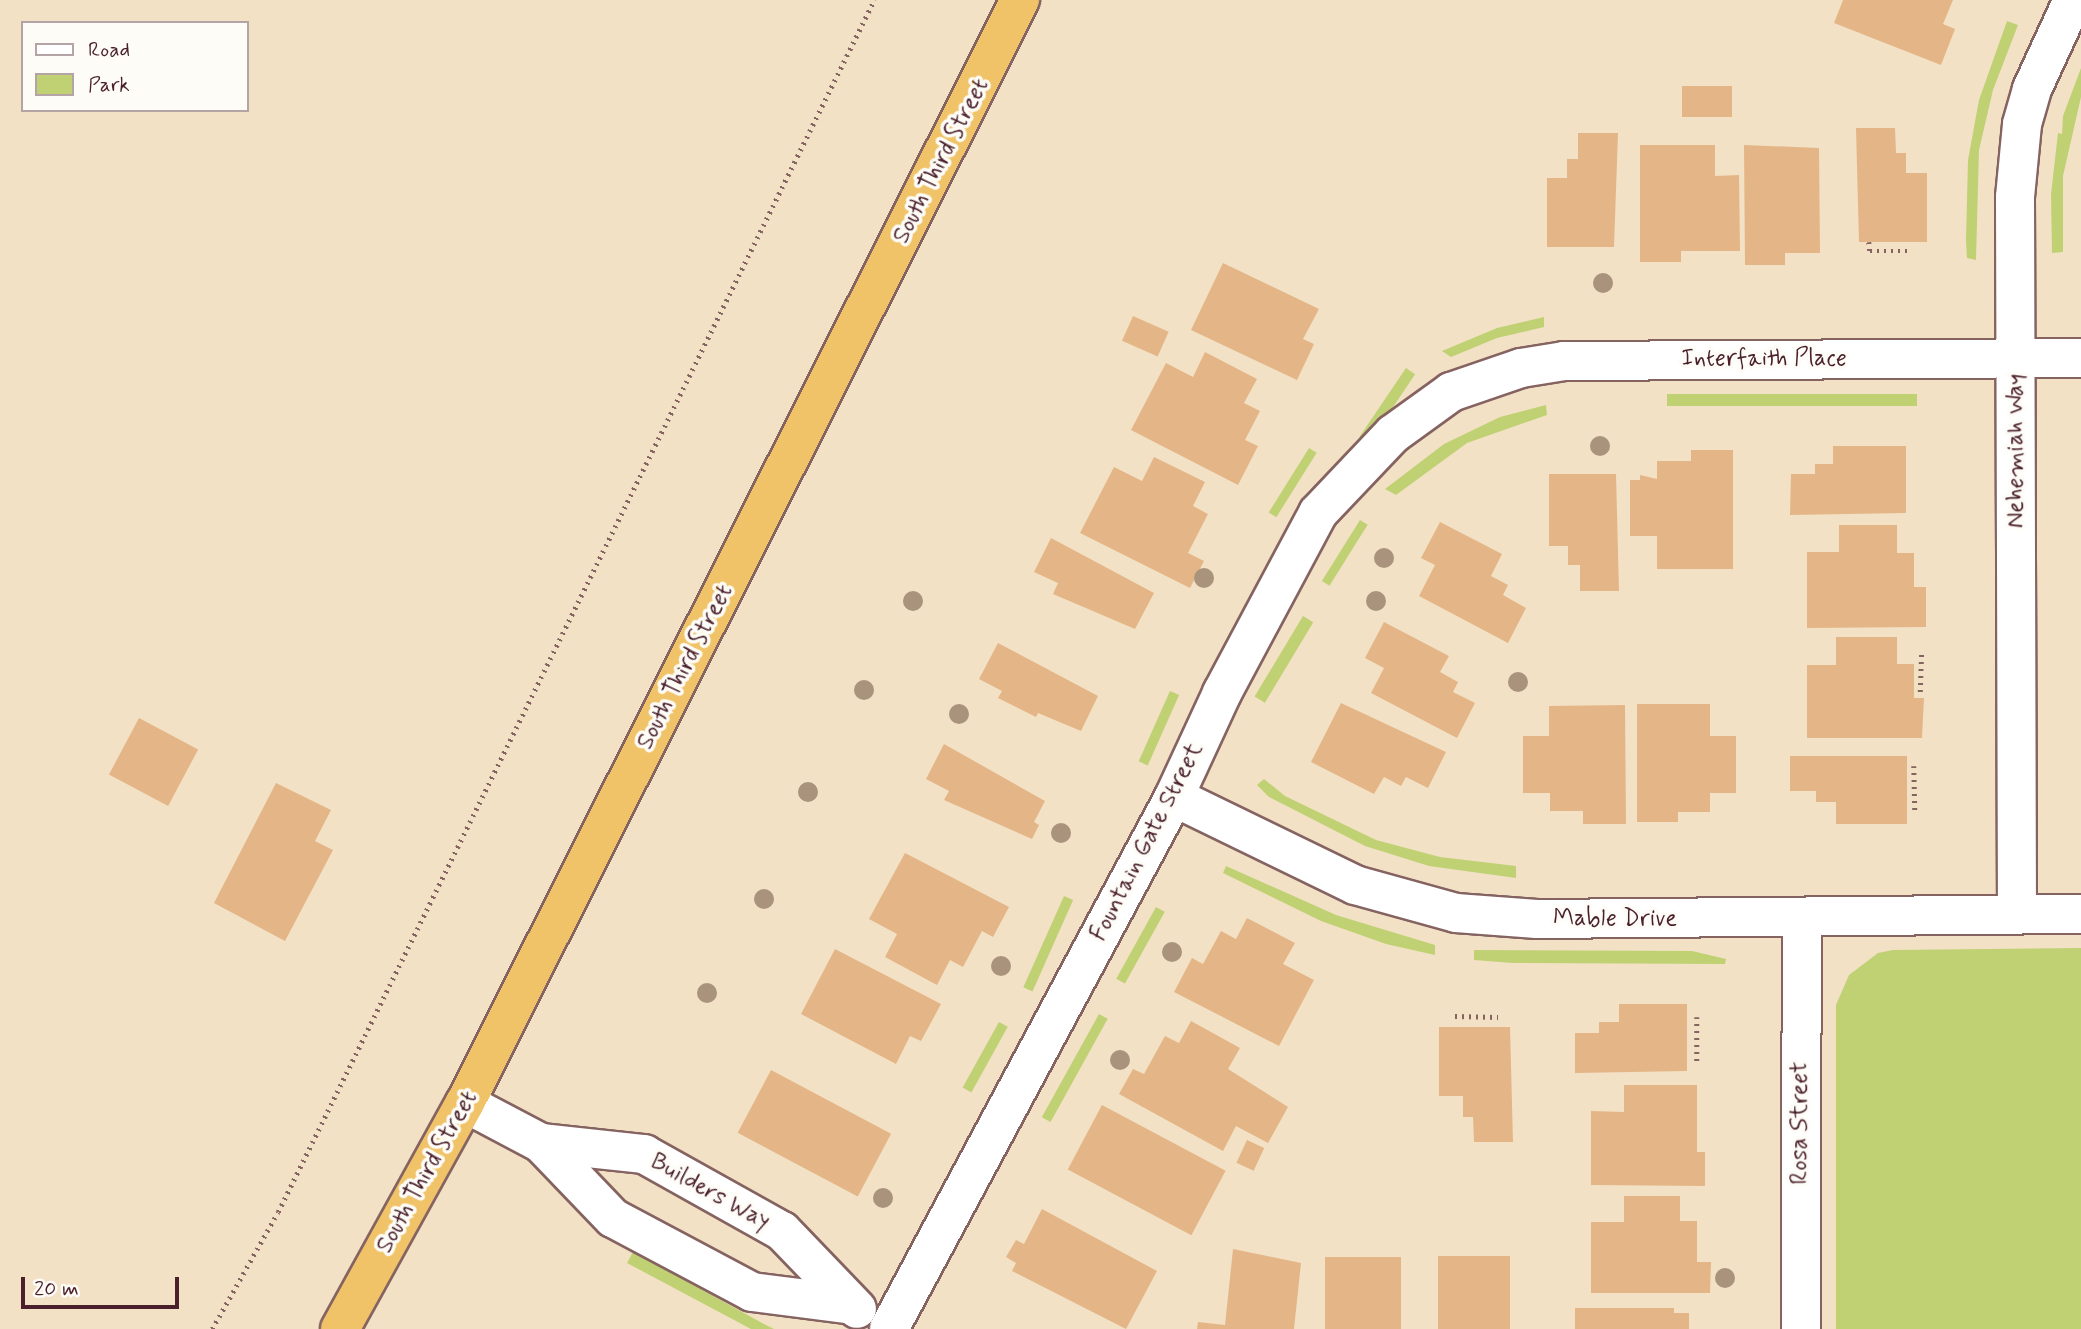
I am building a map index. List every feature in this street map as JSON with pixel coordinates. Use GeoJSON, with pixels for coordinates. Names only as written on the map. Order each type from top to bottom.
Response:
{"type":"FeatureCollection","features":[{"type":"Feature","properties":{"kind":"highway","name":"South Third Street"},"geometry":{"type":"LineString","coordinates":[[340,1329],[466,1103],[1020,0]]}},
{"type":"Feature","properties":{"kind":"street","name":"Nehemiah Way"},"geometry":{"type":"LineString","coordinates":[[2017,914],[2015,197],[2022,124],[2032,89],[2073,0]]}},
{"type":"Feature","properties":{"kind":"street","name":"Interfaith Place"},"geometry":{"type":"LineString","coordinates":[[1451,392],[1521,368],[1575,360],[2081,358]]}},
{"type":"Feature","properties":{"kind":"street","name":"Fountain Gate Street"},"geometry":{"type":"LineString","coordinates":[[890,1328],[1174,797],[1222,693],[1318,513],[1393,434],[1451,392]]}},
{"type":"Feature","properties":{"kind":"street","name":"Mable Drive"},"geometry":{"type":"LineString","coordinates":[[1174,797],[1355,885],[1456,913],[1537,919],[2081,914]]}},
{"type":"Feature","properties":{"kind":"street","name":"Rosa Street"},"geometry":{"type":"LineString","coordinates":[[1801,1329],[1802,918]]}},
{"type":"Feature","properties":{"kind":"street","name":"Builders Way"},"geometry":{"type":"LineString","coordinates":[[466,1103],[541,1143],[613,1218],[752,1292],[847,1304]]}},
{"type":"Feature","properties":{"kind":"street","name":"Builders Way"},"geometry":{"type":"LineString","coordinates":[[541,1143],[643,1154],[782,1231],[847,1304],[890,1328]]}},
{"type":"Feature","properties":{"kind":"path"},"geometry":{"type":"LineString","coordinates":[[212,1329],[290,1187],[874,0]]}},
{"type":"Feature","properties":{"kind":"path"},"geometry":{"type":"LineString","coordinates":[[1869,242],[1870,251],[1907,251]]}},
{"type":"Feature","properties":{"kind":"path"},"geometry":{"type":"LineString","coordinates":[[1920,692],[1921,654]]}},
{"type":"Feature","properties":{"kind":"path"},"geometry":{"type":"LineString","coordinates":[[1914,766],[1915,810]]}},
{"type":"Feature","properties":{"kind":"path"},"geometry":{"type":"LineString","coordinates":[[1455,1016],[1498,1017]]}},
{"type":"Feature","properties":{"kind":"path"},"geometry":{"type":"LineString","coordinates":[[1697,1017],[1697,1061]]}},
{"type":"Feature","properties":{"kind":"green space"},"geometry":{"type":"Polygon","coordinates":[[[2007,21],[2018,25],[1993,90],[1979,150],[1976,260],[1967,258],[1968,160],[1979,100],[2007,21]]]}},
{"type":"Feature","properties":{"kind":"green space"},"geometry":{"type":"Polygon","coordinates":[[[2081,68],[2081,97],[2063,176],[2063,252],[2052,253],[2051,194],[2058,133],[2062,134],[2063,116],[2081,68]]]}},
{"type":"Feature","properties":{"kind":"green space"},"geometry":{"type":"Polygon","coordinates":[[[1544,317],[1544,327],[1497,338],[1451,357],[1442,351],[1497,328],[1544,317]]]}},
{"type":"Feature","properties":{"kind":"green space"},"geometry":{"type":"Polygon","coordinates":[[[1406,368],[1415,374],[1369,443],[1360,437],[1406,368]]]}},
{"type":"Feature","properties":{"kind":"green space"},"geometry":{"type":"Polygon","coordinates":[[[1667,394],[1917,394],[1917,406],[1667,406],[1667,394]]]}},
{"type":"Feature","properties":{"kind":"green space"},"geometry":{"type":"Polygon","coordinates":[[[1546,405],[1547,415],[1467,443],[1396,495],[1385,489],[1444,444],[1500,417],[1546,405]]]}},
{"type":"Feature","properties":{"kind":"green space"},"geometry":{"type":"Polygon","coordinates":[[[1309,448],[1317,453],[1276,517],[1269,512],[1309,448]]]}},
{"type":"Feature","properties":{"kind":"green space"},"geometry":{"type":"Polygon","coordinates":[[[1360,520],[1368,525],[1329,586],[1322,581],[1360,520]]]}},
{"type":"Feature","properties":{"kind":"green space"},"geometry":{"type":"Polygon","coordinates":[[[1303,616],[1313,622],[1265,703],[1255,697],[1303,616]]]}},
{"type":"Feature","properties":{"kind":"green space"},"geometry":{"type":"Polygon","coordinates":[[[1170,691],[1179,695],[1148,765],[1139,761],[1170,691]]]}},
{"type":"Feature","properties":{"kind":"green space"},"geometry":{"type":"Polygon","coordinates":[[[1264,779],[1285,796],[1376,840],[1440,857],[1516,866],[1516,878],[1429,866],[1365,846],[1269,797],[1257,785],[1264,779]]]}},
{"type":"Feature","properties":{"kind":"green space"},"geometry":{"type":"Polygon","coordinates":[[[1226,866],[1336,915],[1435,945],[1435,955],[1386,944],[1321,921],[1223,873],[1226,866]]]}},
{"type":"Feature","properties":{"kind":"green space"},"geometry":{"type":"Polygon","coordinates":[[[1064,896],[1073,900],[1032,991],[1023,987],[1064,896]]]}},
{"type":"Feature","properties":{"kind":"green space"},"geometry":{"type":"Polygon","coordinates":[[[1156,907],[1165,912],[1125,984],[1116,979],[1156,907]]]}},
{"type":"Feature","properties":{"kind":"green space"},"geometry":{"type":"Polygon","coordinates":[[[2081,948],[2081,1329],[1836,1329],[1836,1005],[1849,975],[1878,953],[1893,950],[2081,948]]]}},
{"type":"Feature","properties":{"kind":"green space"},"geometry":{"type":"Polygon","coordinates":[[[1474,950],[1692,951],[1726,959],[1725,964],[1513,963],[1474,960],[1474,950]]]}},
{"type":"Feature","properties":{"kind":"green space"},"geometry":{"type":"Polygon","coordinates":[[[1099,1014],[1108,1019],[1051,1122],[1042,1117],[1099,1014]]]}},
{"type":"Feature","properties":{"kind":"green space"},"geometry":{"type":"Polygon","coordinates":[[[999,1022],[1008,1027],[971,1092],[963,1088],[999,1022]]]}},
{"type":"Feature","properties":{"kind":"green space"},"geometry":{"type":"Polygon","coordinates":[[[633,1252],[774,1329],[751,1329],[627,1263],[633,1252]]]}},
{"type":"Feature","properties":{"kind":"building"},"geometry":{"type":"Polygon","coordinates":[[[1843,0],[1953,0],[1943,24],[1955,29],[1941,65],[1834,23],[1843,0]]]}},
{"type":"Feature","properties":{"kind":"building"},"geometry":{"type":"Polygon","coordinates":[[[1682,86],[1732,86],[1732,117],[1682,117],[1682,86]]]}},
{"type":"Feature","properties":{"kind":"building"},"geometry":{"type":"Polygon","coordinates":[[[1856,128],[1895,128],[1896,153],[1906,153],[1906,173],[1927,173],[1927,242],[1859,242],[1856,128]]]}},
{"type":"Feature","properties":{"kind":"building"},"geometry":{"type":"Polygon","coordinates":[[[1578,133],[1618,133],[1614,247],[1547,247],[1547,178],[1567,178],[1567,159],[1578,159],[1578,133]]]}},
{"type":"Feature","properties":{"kind":"building"},"geometry":{"type":"Polygon","coordinates":[[[1640,145],[1715,145],[1715,176],[1739,175],[1740,251],[1681,251],[1681,262],[1640,262],[1640,145]]]}},
{"type":"Feature","properties":{"kind":"building"},"geometry":{"type":"Polygon","coordinates":[[[1744,145],[1819,148],[1820,253],[1785,253],[1785,265],[1745,265],[1744,145]]]}},
{"type":"Feature","properties":{"kind":"building"},"geometry":{"type":"Polygon","coordinates":[[[1223,263],[1319,309],[1303,339],[1314,344],[1297,380],[1191,330],[1223,263]]]}},
{"type":"Feature","properties":{"kind":"building"},"geometry":{"type":"Polygon","coordinates":[[[1133,316],[1169,332],[1158,357],[1122,341],[1133,316]]]}},
{"type":"Feature","properties":{"kind":"building"},"geometry":{"type":"Polygon","coordinates":[[[1205,352],[1257,379],[1244,403],[1260,411],[1245,440],[1258,446],[1238,485],[1131,430],[1166,363],[1193,377],[1205,352]]]}},
{"type":"Feature","properties":{"kind":"building"},"geometry":{"type":"Polygon","coordinates":[[[1833,446],[1906,446],[1906,513],[1790,515],[1791,474],[1815,474],[1815,464],[1833,464],[1833,446]]]}},
{"type":"Feature","properties":{"kind":"building"},"geometry":{"type":"Polygon","coordinates":[[[1691,450],[1733,450],[1733,569],[1657,569],[1657,536],[1630,536],[1630,480],[1640,480],[1640,475],[1657,479],[1657,461],[1691,461],[1691,450]]]}},
{"type":"Feature","properties":{"kind":"building"},"geometry":{"type":"Polygon","coordinates":[[[1154,457],[1205,482],[1193,506],[1208,514],[1188,553],[1204,561],[1190,588],[1080,533],[1114,467],[1142,481],[1154,457]]]}},
{"type":"Feature","properties":{"kind":"building"},"geometry":{"type":"Polygon","coordinates":[[[1549,474],[1616,474],[1619,591],[1580,591],[1580,565],[1568,565],[1568,546],[1549,546],[1549,474]]]}},
{"type":"Feature","properties":{"kind":"building"},"geometry":{"type":"Polygon","coordinates":[[[1440,522],[1502,554],[1491,576],[1508,585],[1503,595],[1526,608],[1508,643],[1419,596],[1435,565],[1421,558],[1440,522]]]}},
{"type":"Feature","properties":{"kind":"building"},"geometry":{"type":"Polygon","coordinates":[[[1839,525],[1897,525],[1897,553],[1914,553],[1914,587],[1926,587],[1926,627],[1807,628],[1807,552],[1839,552],[1839,525]]]}},
{"type":"Feature","properties":{"kind":"building"},"geometry":{"type":"Polygon","coordinates":[[[1051,538],[1154,593],[1135,629],[1053,594],[1058,583],[1034,572],[1051,538]]]}},
{"type":"Feature","properties":{"kind":"building"},"geometry":{"type":"Polygon","coordinates":[[[1384,622],[1449,656],[1440,672],[1458,682],[1453,692],[1475,703],[1457,738],[1371,693],[1384,668],[1365,658],[1384,622]]]}},
{"type":"Feature","properties":{"kind":"building"},"geometry":{"type":"Polygon","coordinates":[[[1836,637],[1897,637],[1897,664],[1914,664],[1914,698],[1924,698],[1922,738],[1807,738],[1807,665],[1836,665],[1836,637]]]}},
{"type":"Feature","properties":{"kind":"building"},"geometry":{"type":"Polygon","coordinates":[[[998,643],[1098,696],[1081,731],[1038,713],[1036,717],[998,698],[1002,691],[979,679],[998,643]]]}},
{"type":"Feature","properties":{"kind":"building"},"geometry":{"type":"Polygon","coordinates":[[[1341,703],[1446,752],[1428,788],[1406,777],[1401,786],[1384,777],[1374,794],[1311,762],[1341,703]]]}},
{"type":"Feature","properties":{"kind":"building"},"geometry":{"type":"Polygon","coordinates":[[[1637,704],[1710,704],[1710,736],[1736,736],[1736,793],[1710,793],[1710,812],[1678,812],[1678,822],[1637,822],[1637,704]]]}},
{"type":"Feature","properties":{"kind":"building"},"geometry":{"type":"Polygon","coordinates":[[[1625,705],[1626,824],[1583,824],[1583,811],[1550,811],[1550,793],[1523,793],[1523,736],[1549,736],[1549,706],[1625,705]]]}},
{"type":"Feature","properties":{"kind":"building"},"geometry":{"type":"Polygon","coordinates":[[[139,718],[198,749],[168,806],[109,775],[139,718]]]}},
{"type":"Feature","properties":{"kind":"building"},"geometry":{"type":"Polygon","coordinates":[[[944,744],[1045,801],[1034,822],[1039,825],[1032,839],[944,800],[949,791],[926,779],[944,744]]]}},
{"type":"Feature","properties":{"kind":"building"},"geometry":{"type":"Polygon","coordinates":[[[1790,756],[1907,756],[1907,824],[1836,824],[1836,802],[1816,802],[1816,791],[1790,791],[1790,756]]]}},
{"type":"Feature","properties":{"kind":"building"},"geometry":{"type":"Polygon","coordinates":[[[276,783],[331,810],[315,841],[333,850],[285,941],[214,903],[276,783]]]}},
{"type":"Feature","properties":{"kind":"building"},"geometry":{"type":"Polygon","coordinates":[[[905,853],[1009,907],[993,937],[982,931],[963,967],[950,960],[937,985],[885,957],[897,934],[869,919],[905,853]]]}},
{"type":"Feature","properties":{"kind":"building"},"geometry":{"type":"Polygon","coordinates":[[[1247,918],[1295,943],[1283,964],[1314,980],[1279,1046],[1174,992],[1192,958],[1203,964],[1221,931],[1236,939],[1247,918]]]}},
{"type":"Feature","properties":{"kind":"building"},"geometry":{"type":"Polygon","coordinates":[[[835,949],[941,1004],[921,1041],[910,1036],[896,1064],[801,1014],[835,949]]]}},
{"type":"Feature","properties":{"kind":"building"},"geometry":{"type":"Polygon","coordinates":[[[1619,1004],[1687,1004],[1687,1071],[1575,1073],[1575,1033],[1599,1033],[1599,1022],[1619,1022],[1619,1004]]]}},
{"type":"Feature","properties":{"kind":"building"},"geometry":{"type":"Polygon","coordinates":[[[1191,1021],[1240,1048],[1228,1069],[1288,1107],[1268,1143],[1236,1126],[1223,1151],[1119,1094],[1133,1069],[1144,1074],[1165,1036],[1179,1043],[1191,1021]]]}},
{"type":"Feature","properties":{"kind":"building"},"geometry":{"type":"Polygon","coordinates":[[[1439,1027],[1510,1027],[1513,1142],[1474,1142],[1473,1117],[1463,1117],[1463,1096],[1439,1096],[1439,1027]]]}},
{"type":"Feature","properties":{"kind":"building"},"geometry":{"type":"Polygon","coordinates":[[[771,1070],[891,1134],[858,1197],[738,1133],[771,1070]]]}},
{"type":"Feature","properties":{"kind":"building"},"geometry":{"type":"Polygon","coordinates":[[[1624,1085],[1697,1085],[1697,1152],[1705,1152],[1705,1186],[1591,1185],[1591,1111],[1624,1112],[1624,1085]]]}},
{"type":"Feature","properties":{"kind":"building"},"geometry":{"type":"Polygon","coordinates":[[[1102,1105],[1226,1171],[1191,1235],[1068,1169],[1102,1105]]]}},
{"type":"Feature","properties":{"kind":"building"},"geometry":{"type":"Polygon","coordinates":[[[1247,1140],[1264,1148],[1254,1171],[1236,1163],[1247,1140]]]}},
{"type":"Feature","properties":{"kind":"building"},"geometry":{"type":"Polygon","coordinates":[[[1624,1196],[1680,1196],[1680,1221],[1697,1221],[1697,1262],[1711,1262],[1710,1293],[1591,1293],[1591,1222],[1624,1222],[1624,1196]]]}},
{"type":"Feature","properties":{"kind":"building"},"geometry":{"type":"Polygon","coordinates":[[[1042,1209],[1157,1271],[1126,1329],[1012,1271],[1016,1263],[1006,1257],[1016,1240],[1024,1244],[1042,1209]]]}},
{"type":"Feature","properties":{"kind":"building"},"geometry":{"type":"Polygon","coordinates":[[[1233,1249],[1301,1263],[1294,1329],[1197,1329],[1198,1322],[1225,1325],[1233,1249]]]}},
{"type":"Feature","properties":{"kind":"building"},"geometry":{"type":"Polygon","coordinates":[[[1438,1256],[1510,1256],[1510,1329],[1438,1329],[1438,1256]]]}},
{"type":"Feature","properties":{"kind":"building"},"geometry":{"type":"Polygon","coordinates":[[[1325,1257],[1401,1257],[1401,1329],[1325,1329],[1325,1257]]]}},
{"type":"Feature","properties":{"kind":"building"},"geometry":{"type":"Polygon","coordinates":[[[1575,1308],[1674,1308],[1674,1313],[1689,1313],[1689,1329],[1575,1329],[1575,1308]]]}}]}
